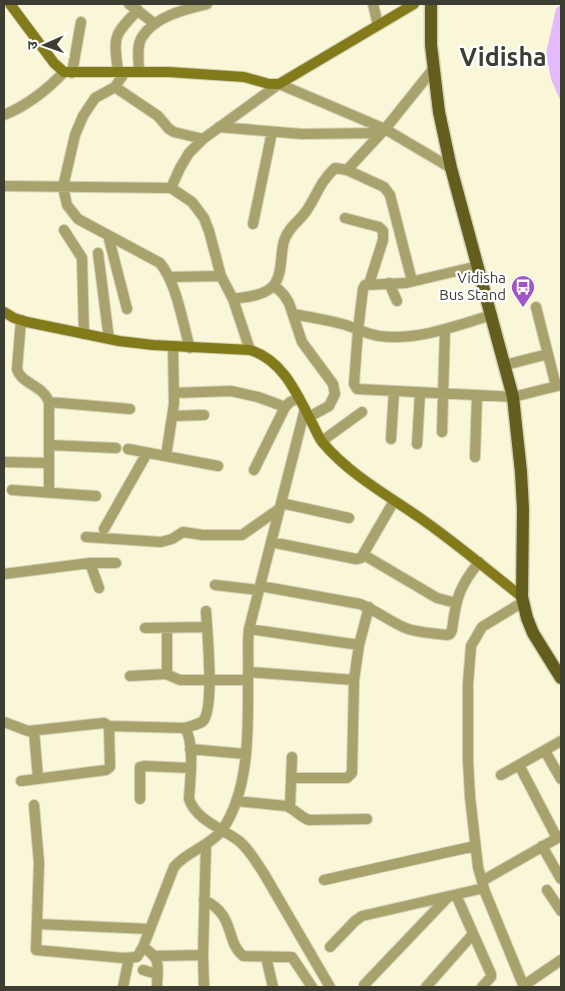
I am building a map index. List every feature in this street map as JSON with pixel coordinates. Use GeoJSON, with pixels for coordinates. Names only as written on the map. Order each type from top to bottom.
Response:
{"type":"FeatureCollection","features":[{"type":"Feature","properties":{"kind":"main road"},"geometry":{"type":"LineString","coordinates":[[10,4],[58,68],[68,72],[139,72],[244,77],[269,84],[279,84],[414,4]]}},
{"type":"Feature","properties":{"kind":"main road"},"geometry":{"type":"LineString","coordinates":[[430,4],[439,112],[451,168],[513,397],[523,509],[522,600],[526,618],[533,633],[561,678]]}},
{"type":"Feature","properties":{"kind":"main road"},"geometry":{"type":"LineString","coordinates":[[4,312],[21,320],[109,339],[172,347],[250,350],[262,354],[279,367],[299,398],[322,441],[335,456],[378,490],[478,562],[522,600]]}},
{"type":"Feature","properties":{"kind":"street"},"geometry":{"type":"LineString","coordinates":[[139,72],[139,46],[142,37],[155,24],[191,6],[207,4]]}},
{"type":"Feature","properties":{"kind":"street"},"geometry":{"type":"LineString","coordinates":[[373,4],[378,25]]}},
{"type":"Feature","properties":{"kind":"street"},"geometry":{"type":"LineString","coordinates":[[155,24],[134,7],[117,35],[115,45],[121,72],[115,87],[95,98],[84,116],[75,135],[63,187],[67,205],[78,219],[160,263],[169,277],[190,348]]}},
{"type":"Feature","properties":{"kind":"street"},"geometry":{"type":"LineString","coordinates":[[4,114],[34,100],[68,72],[81,22]]}},
{"type":"Feature","properties":{"kind":"street"},"geometry":{"type":"LineString","coordinates":[[347,170],[383,131],[434,68]]}},
{"type":"Feature","properties":{"kind":"street"},"geometry":{"type":"LineString","coordinates":[[171,188],[190,152],[203,139],[279,84],[383,131],[451,168]]}},
{"type":"Feature","properties":{"kind":"street"},"geometry":{"type":"LineString","coordinates":[[115,87],[158,116],[174,132],[203,139]]}},
{"type":"Feature","properties":{"kind":"street"},"geometry":{"type":"LineString","coordinates":[[219,127],[302,134],[383,131]]}},
{"type":"Feature","properties":{"kind":"street"},"geometry":{"type":"LineString","coordinates":[[253,224],[272,132]]}},
{"type":"Feature","properties":{"kind":"street"},"geometry":{"type":"LineString","coordinates":[[233,299],[255,295],[274,285],[286,235],[307,211],[323,181],[335,168],[347,170],[384,186],[388,190],[412,281]]}},
{"type":"Feature","properties":{"kind":"street"},"geometry":{"type":"LineString","coordinates":[[4,186],[171,188],[192,202],[204,218],[221,276],[233,299],[250,350]]}},
{"type":"Feature","properties":{"kind":"street"},"geometry":{"type":"LineString","coordinates":[[345,218],[379,227],[383,231],[383,240],[369,284]]}},
{"type":"Feature","properties":{"kind":"street"},"geometry":{"type":"LineString","coordinates":[[64,230],[82,258],[84,334]]}},
{"type":"Feature","properties":{"kind":"street"},"geometry":{"type":"LineString","coordinates":[[108,235],[127,309]]}},
{"type":"Feature","properties":{"kind":"street"},"geometry":{"type":"LineString","coordinates":[[98,253],[109,339]]}},
{"type":"Feature","properties":{"kind":"street"},"geometry":{"type":"LineString","coordinates":[[478,266],[412,281],[365,285],[358,330],[355,388],[394,392],[513,397],[559,385],[548,354],[536,307]]}},
{"type":"Feature","properties":{"kind":"street"},"geometry":{"type":"LineString","coordinates":[[169,277],[221,276]]}},
{"type":"Feature","properties":{"kind":"street"},"geometry":{"type":"LineString","coordinates":[[390,283],[397,301]]}},
{"type":"Feature","properties":{"kind":"street"},"geometry":{"type":"LineString","coordinates":[[34,805],[39,863],[36,950],[129,958],[137,957],[143,947],[174,867],[180,859],[213,840],[221,831],[230,817],[241,788],[245,754],[249,629],[280,506],[307,413],[329,406],[335,394],[333,384],[302,342],[284,295],[274,285]]}},
{"type":"Feature","properties":{"kind":"street"},"geometry":{"type":"LineString","coordinates":[[292,314],[327,320],[378,336],[392,337],[414,336],[492,315]]}},
{"type":"Feature","properties":{"kind":"street"},"geometry":{"type":"LineString","coordinates":[[21,320],[18,374],[42,390],[49,402],[49,492]]}},
{"type":"Feature","properties":{"kind":"street"},"geometry":{"type":"LineString","coordinates":[[442,432],[445,329]]}},
{"type":"Feature","properties":{"kind":"street"},"geometry":{"type":"LineString","coordinates":[[166,456],[173,416],[172,347]]}},
{"type":"Feature","properties":{"kind":"street"},"geometry":{"type":"LineString","coordinates":[[505,364],[548,354]]}},
{"type":"Feature","properties":{"kind":"street"},"geometry":{"type":"LineString","coordinates":[[174,393],[231,392],[258,397],[285,407]]}},
{"type":"Feature","properties":{"kind":"street"},"geometry":{"type":"LineString","coordinates":[[391,439],[394,392]]}},
{"type":"Feature","properties":{"kind":"street"},"geometry":{"type":"LineString","coordinates":[[417,444],[420,393]]}},
{"type":"Feature","properties":{"kind":"street"},"geometry":{"type":"LineString","coordinates":[[475,457],[477,395]]}},
{"type":"Feature","properties":{"kind":"street"},"geometry":{"type":"LineString","coordinates":[[254,470],[285,407],[290,402],[299,398]]}},
{"type":"Feature","properties":{"kind":"street"},"geometry":{"type":"LineString","coordinates":[[49,402],[130,409]]}},
{"type":"Feature","properties":{"kind":"street"},"geometry":{"type":"LineString","coordinates":[[322,441],[362,412]]}},
{"type":"Feature","properties":{"kind":"street"},"geometry":{"type":"LineString","coordinates":[[173,416],[204,415]]}},
{"type":"Feature","properties":{"kind":"street"},"geometry":{"type":"LineString","coordinates":[[50,445],[116,448]]}},
{"type":"Feature","properties":{"kind":"street"},"geometry":{"type":"LineString","coordinates":[[128,449],[218,466]]}},
{"type":"Feature","properties":{"kind":"street"},"geometry":{"type":"LineString","coordinates":[[104,529],[147,453]]}},
{"type":"Feature","properties":{"kind":"street"},"geometry":{"type":"LineString","coordinates":[[4,462],[49,463]]}},
{"type":"Feature","properties":{"kind":"street"},"geometry":{"type":"LineString","coordinates":[[12,490],[96,496]]}},
{"type":"Feature","properties":{"kind":"street"},"geometry":{"type":"LineString","coordinates":[[271,542],[362,558],[394,501]]}},
{"type":"Feature","properties":{"kind":"street"},"geometry":{"type":"LineString","coordinates":[[86,537],[161,542],[172,539],[184,532],[202,535],[235,536],[247,533],[280,506],[349,518]]}},
{"type":"Feature","properties":{"kind":"street"},"geometry":{"type":"LineString","coordinates":[[364,555],[436,598],[456,603]]}},
{"type":"Feature","properties":{"kind":"street"},"geometry":{"type":"LineString","coordinates":[[216,585],[259,588],[360,604],[404,628],[447,635],[452,630],[456,603],[466,579],[478,562]]}},
{"type":"Feature","properties":{"kind":"street"},"geometry":{"type":"LineString","coordinates":[[90,563],[99,588]]}},
{"type":"Feature","properties":{"kind":"street"},"geometry":{"type":"LineString","coordinates":[[4,574],[90,563],[116,563]]}},
{"type":"Feature","properties":{"kind":"street"},"geometry":{"type":"LineString","coordinates":[[522,600],[482,627],[475,637],[470,654],[468,760],[475,846],[483,885],[523,987],[561,960]]}},
{"type":"Feature","properties":{"kind":"street"},"geometry":{"type":"LineString","coordinates":[[291,778],[350,777],[352,773],[354,680],[359,645],[369,608]]}},
{"type":"Feature","properties":{"kind":"street"},"geometry":{"type":"LineString","coordinates":[[4,722],[28,731],[104,723],[108,726],[185,728],[199,723],[204,720],[206,714],[210,681],[206,612]]}},
{"type":"Feature","properties":{"kind":"street"},"geometry":{"type":"LineString","coordinates":[[145,628],[207,627]]}},
{"type":"Feature","properties":{"kind":"street"},"geometry":{"type":"LineString","coordinates":[[166,674],[167,628]]}},
{"type":"Feature","properties":{"kind":"street"},"geometry":{"type":"LineString","coordinates":[[249,629],[359,645]]}},
{"type":"Feature","properties":{"kind":"street"},"geometry":{"type":"LineString","coordinates":[[130,676],[166,674],[180,680],[210,681],[248,676],[354,680]]}},
{"type":"Feature","properties":{"kind":"street"},"geometry":{"type":"LineString","coordinates":[[21,781],[106,770],[110,767],[108,726]]}},
{"type":"Feature","properties":{"kind":"street"},"geometry":{"type":"LineString","coordinates":[[185,728],[190,749],[190,799],[192,806],[221,831],[239,842],[264,872],[330,987]]}},
{"type":"Feature","properties":{"kind":"street"},"geometry":{"type":"LineString","coordinates":[[34,731],[38,778]]}},
{"type":"Feature","properties":{"kind":"street"},"geometry":{"type":"LineString","coordinates":[[501,775],[561,741]]}},
{"type":"Feature","properties":{"kind":"street"},"geometry":{"type":"LineString","coordinates":[[190,749],[245,754]]}},
{"type":"Feature","properties":{"kind":"street"},"geometry":{"type":"LineString","coordinates":[[545,751],[561,779]]}},
{"type":"Feature","properties":{"kind":"street"},"geometry":{"type":"LineString","coordinates":[[290,807],[292,757]]}},
{"type":"Feature","properties":{"kind":"street"},"geometry":{"type":"LineString","coordinates":[[330,947],[354,921],[362,916],[453,896],[483,885],[559,837],[519,765]]}},
{"type":"Feature","properties":{"kind":"street"},"geometry":{"type":"LineString","coordinates":[[140,799],[140,767],[190,768]]}},
{"type":"Feature","properties":{"kind":"street"},"geometry":{"type":"LineString","coordinates":[[236,802],[290,807],[303,818],[309,820],[366,819]]}},
{"type":"Feature","properties":{"kind":"street"},"geometry":{"type":"LineString","coordinates":[[204,987],[206,844]]}},
{"type":"Feature","properties":{"kind":"street"},"geometry":{"type":"LineString","coordinates":[[324,880],[475,846]]}},
{"type":"Feature","properties":{"kind":"street"},"geometry":{"type":"LineString","coordinates":[[542,846],[561,879]]}},
{"type":"Feature","properties":{"kind":"street"},"geometry":{"type":"LineString","coordinates":[[547,890],[561,911]]}},
{"type":"Feature","properties":{"kind":"street"},"geometry":{"type":"LineString","coordinates":[[453,896],[491,974],[491,977],[482,987]]}},
{"type":"Feature","properties":{"kind":"street"},"geometry":{"type":"LineString","coordinates":[[364,985],[453,896]]}},
{"type":"Feature","properties":{"kind":"street"},"geometry":{"type":"LineString","coordinates":[[204,900],[217,908],[227,922],[239,953],[248,957],[292,957],[312,987]]}},
{"type":"Feature","properties":{"kind":"street"},"geometry":{"type":"LineString","coordinates":[[37,924],[150,929]]}},
{"type":"Feature","properties":{"kind":"street"},"geometry":{"type":"LineString","coordinates":[[426,987],[473,934]]}},
{"type":"Feature","properties":{"kind":"street"},"geometry":{"type":"LineString","coordinates":[[143,947],[156,956],[203,955]]}},
{"type":"Feature","properties":{"kind":"street"},"geometry":{"type":"LineString","coordinates":[[156,956],[158,987]]}},
{"type":"Feature","properties":{"kind":"street"},"geometry":{"type":"LineString","coordinates":[[266,957],[273,987]]}},
{"type":"Feature","properties":{"kind":"street"},"geometry":{"type":"LineString","coordinates":[[123,987],[129,958]]}},
{"type":"Feature","properties":{"kind":"street"},"geometry":{"type":"LineString","coordinates":[[143,970],[157,974]]}},
{"type":"Feature","properties":{"kind":"shaded area"},"geometry":{"type":"Polygon","coordinates":[[[561,4],[561,102],[551,79],[546,54],[556,9],[561,4]]]}},
{"type":"Feature","properties":{"kind":"place","name":"Vidisha Bus Stand"},"geometry":{"type":"Point","coordinates":[523,308]}},
{"type":"Feature","properties":{"kind":"district","name":"Vidisha"},"geometry":{"type":"Point","coordinates":[503,57]}}]}
